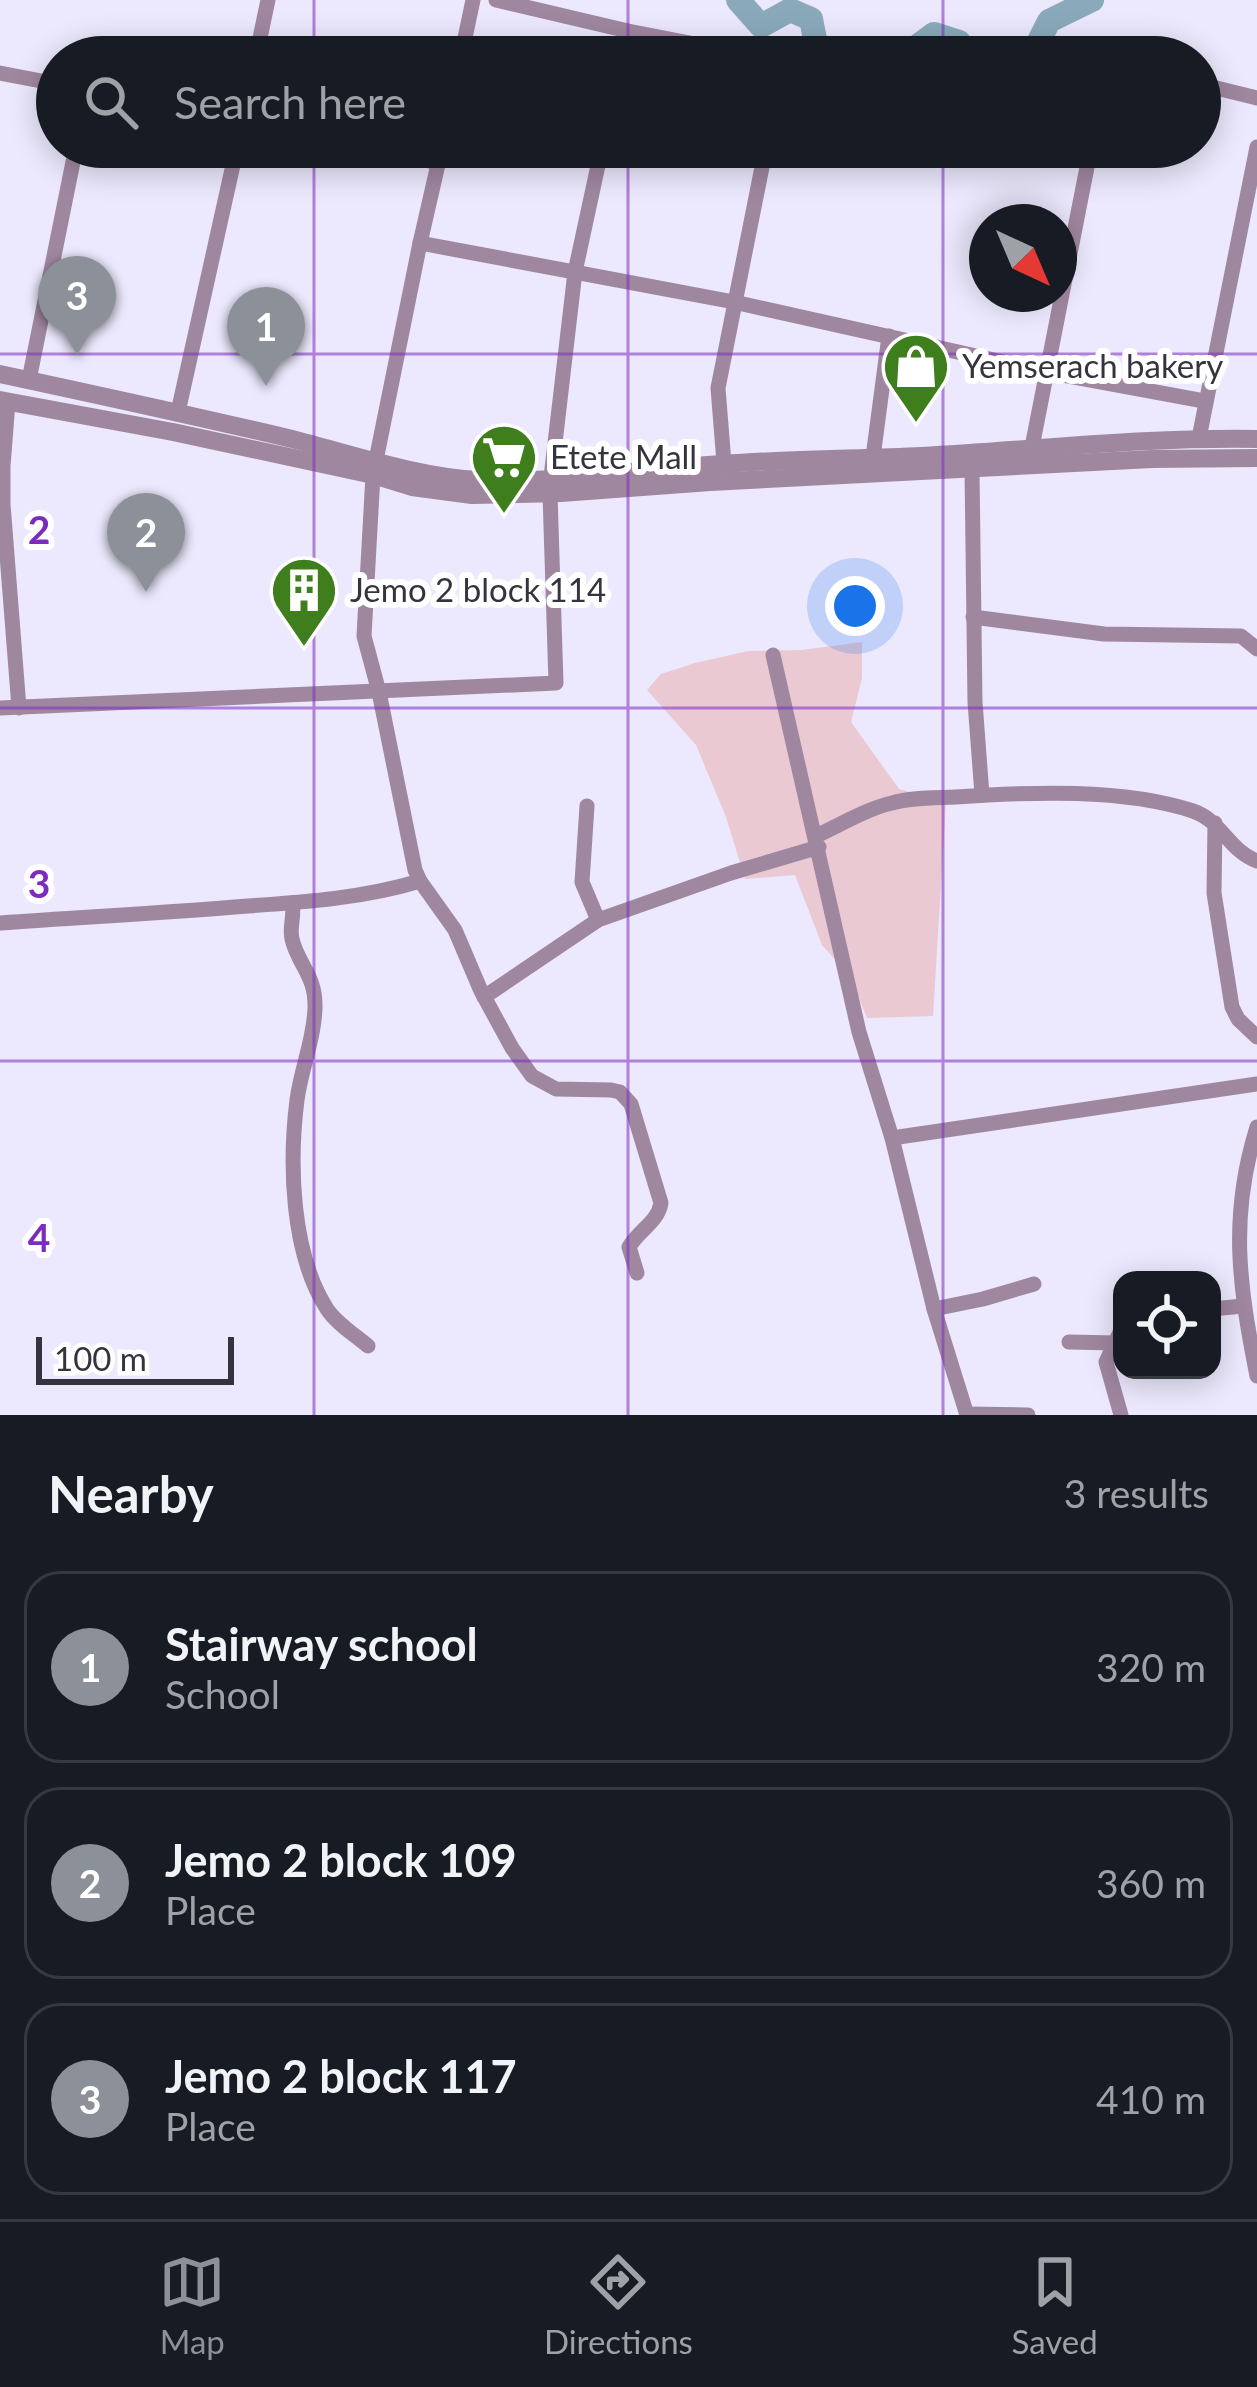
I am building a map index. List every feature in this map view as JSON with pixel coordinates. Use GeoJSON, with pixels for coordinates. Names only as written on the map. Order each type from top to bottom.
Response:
{"type":"FeatureCollection","features":[{"type":"Feature","properties":{"kind":"street"},"geometry":{"type":"LineString","coordinates":[[260,36],[268,0]]}},
{"type":"Feature","properties":{"kind":"street"},"geometry":{"type":"LineString","coordinates":[[465,36],[473,0]]}},
{"type":"Feature","properties":{"kind":"street"},"geometry":{"type":"LineString","coordinates":[[496,0],[654,36]]}},
{"type":"Feature","properties":{"kind":"street"},"geometry":{"type":"LineString","coordinates":[[627,36],[628,31]]}},
{"type":"Feature","properties":{"kind":"street"},"geometry":{"type":"LineString","coordinates":[[0,73],[36,80]]}},
{"type":"Feature","properties":{"kind":"street"},"geometry":{"type":"LineString","coordinates":[[1221,89],[1257,98]]}},
{"type":"Feature","properties":{"kind":"street"},"geometry":{"type":"LineString","coordinates":[[1199,438],[1257,147]]}},
{"type":"Feature","properties":{"kind":"street"},"geometry":{"type":"LineString","coordinates":[[29,380],[72,168]]}},
{"type":"Feature","properties":{"kind":"street"},"geometry":{"type":"LineString","coordinates":[[178,412],[232,168]]}},
{"type":"Feature","properties":{"kind":"street"},"geometry":{"type":"LineString","coordinates":[[437,168],[376,468],[364,636],[415,870],[455,930],[512,1048],[532,1076],[556,1089],[620,1092],[631,1103],[661,1202],[659,1213],[629,1247],[637,1273]]}},
{"type":"Feature","properties":{"kind":"street"},"geometry":{"type":"LineString","coordinates":[[0,708],[556,683],[550,486],[575,272],[597,168]]}},
{"type":"Feature","properties":{"kind":"street"},"geometry":{"type":"LineString","coordinates":[[724,464],[718,388],[762,168]]}},
{"type":"Feature","properties":{"kind":"street"},"geometry":{"type":"LineString","coordinates":[[1032,447],[1087,168]]}},
{"type":"Feature","properties":{"kind":"street"},"geometry":{"type":"LineString","coordinates":[[420,242],[734,302],[1046,372],[1204,401]]}},
{"type":"Feature","properties":{"kind":"street"},"geometry":{"type":"LineString","coordinates":[[873,458],[889,337]]}},
{"type":"Feature","properties":{"kind":"street"},"geometry":{"type":"LineString","coordinates":[[0,374],[178,412],[376,468],[412,487],[472,495],[724,464],[873,458],[972,470],[1257,458]]}},
{"type":"Feature","properties":{"kind":"street"},"geometry":{"type":"LineString","coordinates":[[19,708],[2,505],[4,401],[376,468]]}},
{"type":"Feature","properties":{"kind":"street"},"geometry":{"type":"LineString","coordinates":[[550,486],[710,482],[925,464],[1032,447],[1257,439]]}},
{"type":"Feature","properties":{"kind":"street"},"geometry":{"type":"LineString","coordinates":[[972,470],[975,702],[982,795]]}},
{"type":"Feature","properties":{"kind":"street"},"geometry":{"type":"LineString","coordinates":[[973,616],[1104,634],[1241,636],[1257,649]]}},
{"type":"Feature","properties":{"kind":"street"},"geometry":{"type":"LineString","coordinates":[[773,655],[859,1032],[967,1415],[1028,1415]]}},
{"type":"Feature","properties":{"kind":"street"},"geometry":{"type":"LineString","coordinates":[[484,997],[598,920],[817,842],[885,804],[982,795],[1099,794],[1149,800],[1198,812],[1215,823],[1234,848],[1257,861]]}},
{"type":"Feature","properties":{"kind":"street"},"geometry":{"type":"LineString","coordinates":[[587,806],[582,882],[598,920]]}},
{"type":"Feature","properties":{"kind":"street"},"geometry":{"type":"LineString","coordinates":[[1215,823],[1214,893],[1232,1007],[1257,1037]]}},
{"type":"Feature","properties":{"kind":"street"},"geometry":{"type":"LineString","coordinates":[[0,923],[292,903],[380,893],[420,881]]}},
{"type":"Feature","properties":{"kind":"street"},"geometry":{"type":"LineString","coordinates":[[292,903],[296,916],[292,942],[313,985],[316,1006],[296,1124],[294,1187],[301,1247],[328,1310],[368,1346]]}},
{"type":"Feature","properties":{"kind":"street"},"geometry":{"type":"LineString","coordinates":[[892,1138],[1257,1084]]}},
{"type":"Feature","properties":{"kind":"street"},"geometry":{"type":"LineString","coordinates":[[1257,1126],[1245,1166],[1238,1230],[1244,1306],[1257,1376]]}},
{"type":"Feature","properties":{"kind":"street"},"geometry":{"type":"LineString","coordinates":[[934,1309],[1034,1284]]}},
{"type":"Feature","properties":{"kind":"street"},"geometry":{"type":"LineString","coordinates":[[1221,1308],[1244,1306]]}},
{"type":"Feature","properties":{"kind":"street"},"geometry":{"type":"LineString","coordinates":[[1069,1342],[1113,1336]]}},
{"type":"Feature","properties":{"kind":"street"},"geometry":{"type":"LineString","coordinates":[[1113,1346],[1106,1362],[1121,1415]]}},
{"type":"Feature","properties":{"kind":"shaded area"},"geometry":{"type":"Polygon","coordinates":[[[862,642],[862,678],[851,722],[899,789],[946,802],[933,1016],[867,1018],[850,976],[822,945],[795,875],[745,879],[696,745],[647,690],[661,674],[748,651],[862,642]]]}},
{"type":"Feature","properties":{"kind":"waterway"},"geometry":{"type":"LineString","coordinates":[[738,0],[761,26],[790,10],[811,19],[814,36]]}},
{"type":"Feature","properties":{"kind":"waterway"},"geometry":{"type":"LineString","coordinates":[[1042,36],[1049,21],[1092,0]]}},
{"type":"Feature","properties":{"kind":"waterway"},"geometry":{"type":"LineString","coordinates":[[931,36],[940,36]]}},
{"type":"Feature","properties":{"kind":"place","name":"Jemo 2 block 117"},"geometry":{"type":"Point","coordinates":[77,355]}},
{"type":"Feature","properties":{"kind":"place","name":"Stairway school"},"geometry":{"type":"Point","coordinates":[266,386]}},
{"type":"Feature","properties":{"kind":"place","name":"Yemserach bakery"},"geometry":{"type":"Point","coordinates":[916,425]}},
{"type":"Feature","properties":{"kind":"place","name":"Etete Mall"},"geometry":{"type":"Point","coordinates":[504,516]}},
{"type":"Feature","properties":{"kind":"place","name":"Jemo 2 block 109"},"geometry":{"type":"Point","coordinates":[146,592]}},
{"type":"Feature","properties":{"kind":"place","name":"Jemo 2 block 114"},"geometry":{"type":"Point","coordinates":[304,649]}}]}
